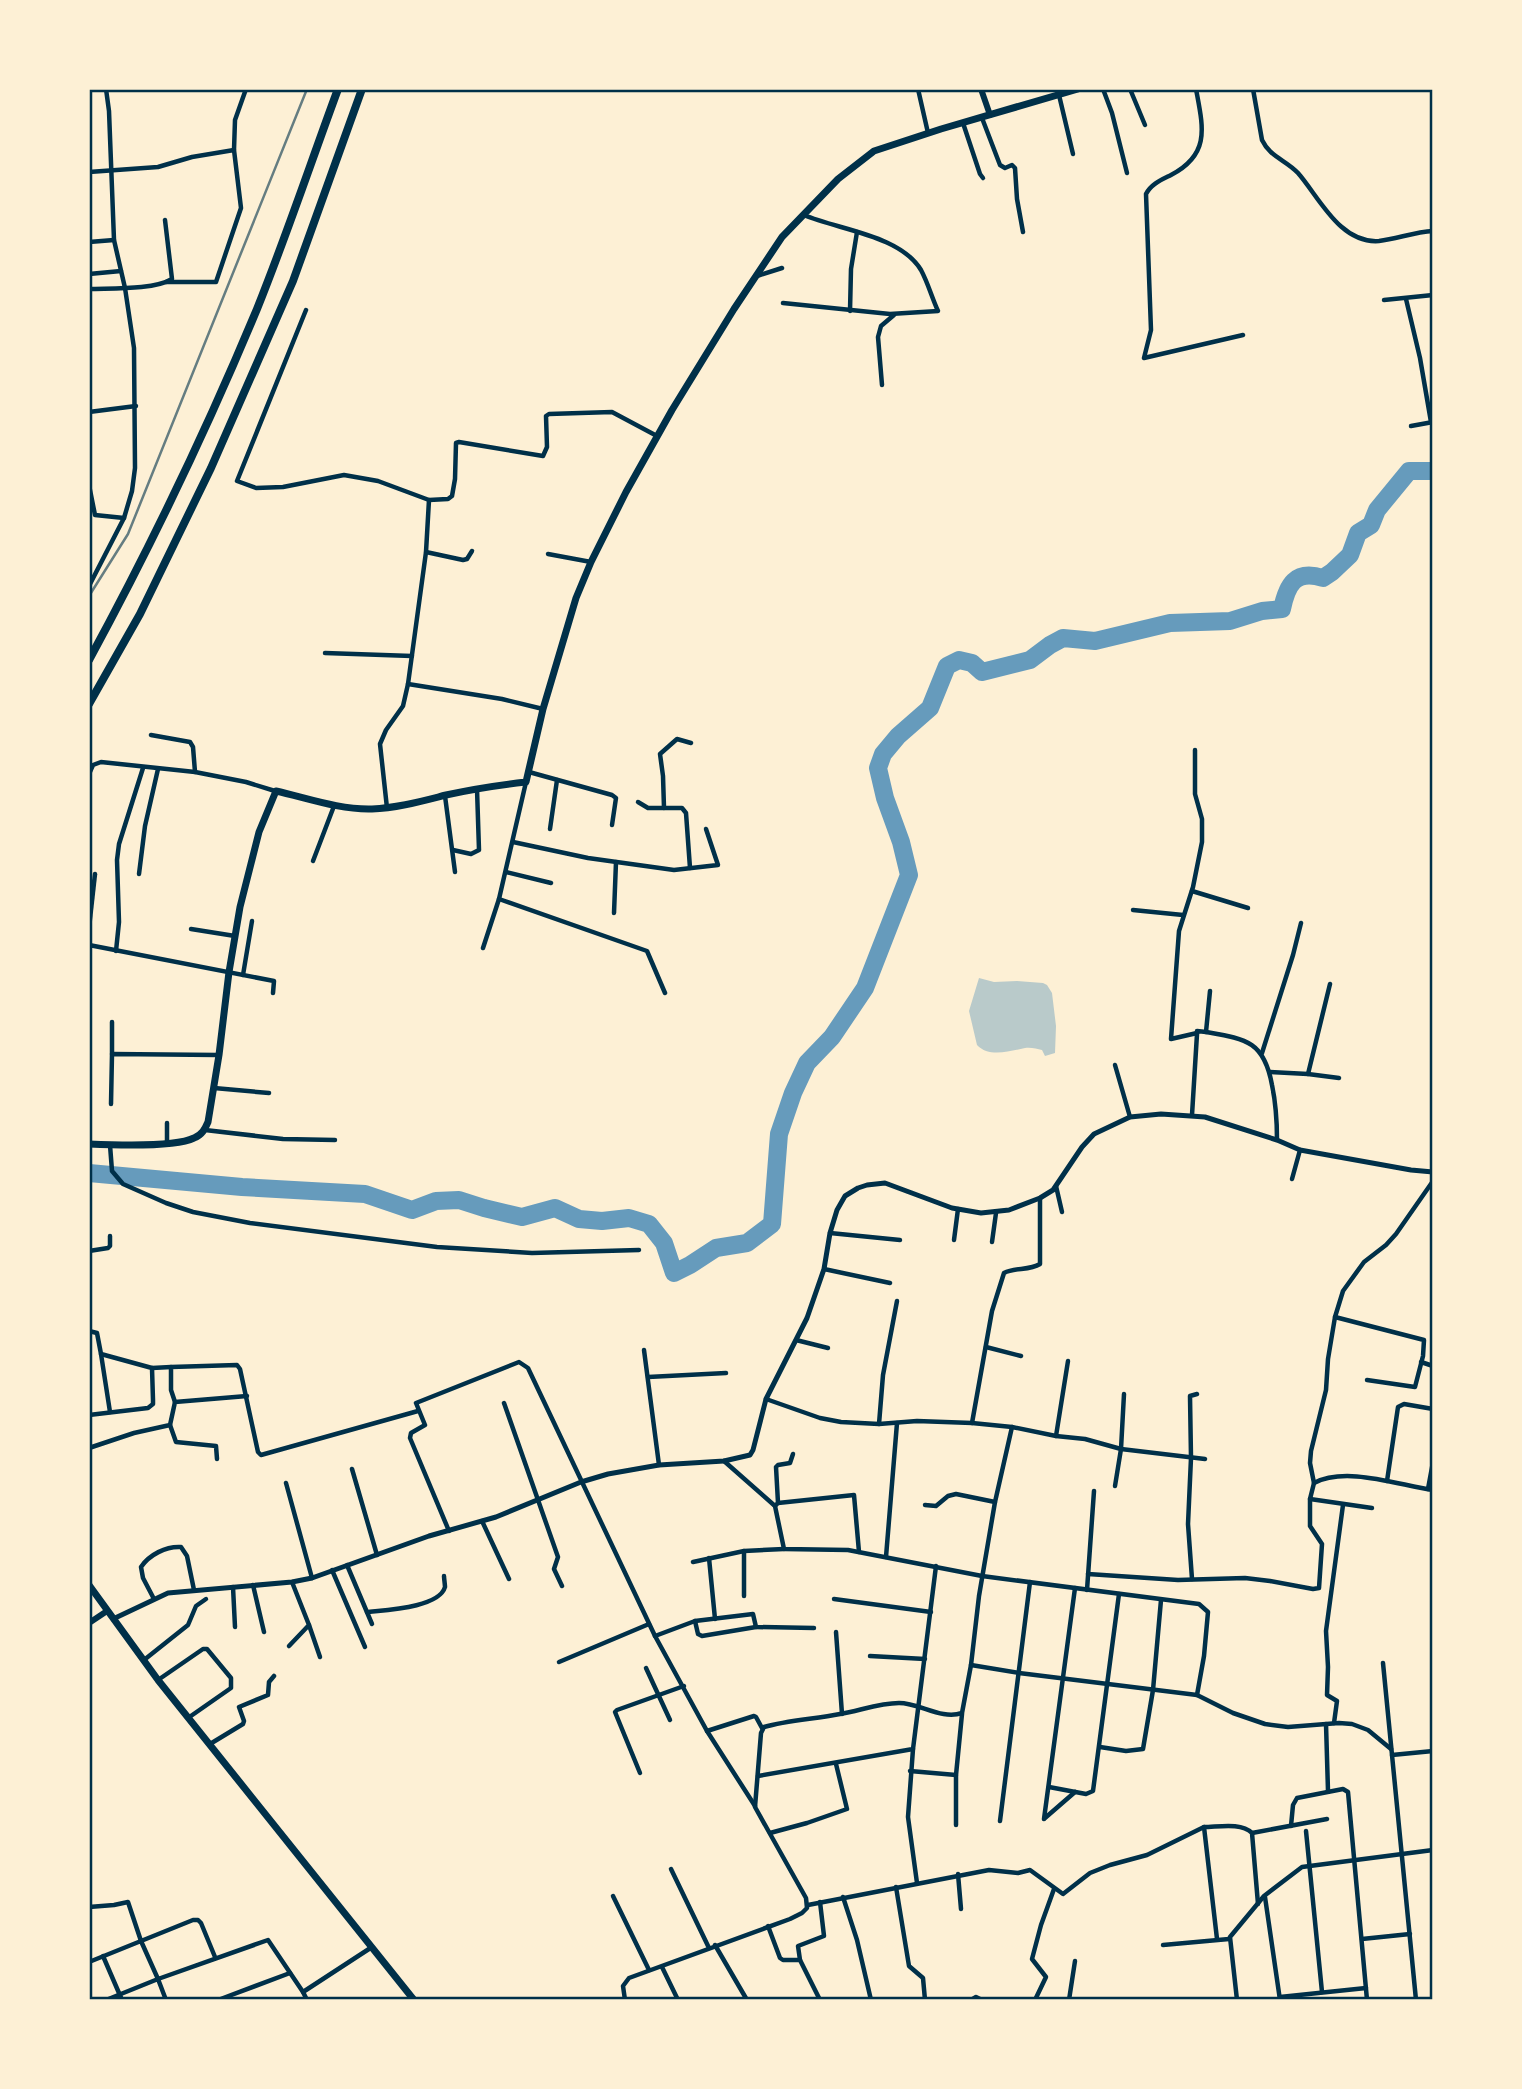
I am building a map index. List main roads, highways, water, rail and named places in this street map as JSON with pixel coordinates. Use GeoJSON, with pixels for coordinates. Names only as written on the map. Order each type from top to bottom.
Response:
{"type":"FeatureCollection","features":[{"type":"Feature","properties":{"kind":"highway"},"geometry":{"type":"LineString","coordinates":[[89,660],[120,604],[191,459],[257,308],[338,89]]}},
{"type":"Feature","properties":{"kind":"highway"},"geometry":{"type":"LineString","coordinates":[[89,704],[139,614],[211,468],[293,281],[362,89]]}},
{"type":"Feature","properties":{"kind":"main road"},"geometry":{"type":"LineString","coordinates":[[982,89],[986,116]]}},
{"type":"Feature","properties":{"kind":"main road"},"geometry":{"type":"LineString","coordinates":[[89,1144],[167,1143],[191,1140],[204,1130],[214,1088],[229,972],[248,872],[259,832],[276,791],[354,809],[387,808],[477,789],[526,782],[576,598],[591,562],[657,436],[782,237],[838,179],[874,152],[928,133],[1078,89]]}},
{"type":"Feature","properties":{"kind":"main road"},"geometry":{"type":"LineString","coordinates":[[89,1585],[158,1680],[372,1947],[410,1999]]}},
{"type":"Feature","properties":{"kind":"main road"},"geometry":{"type":"LineString","coordinates":[[89,1623],[107,1611]]}},
{"type":"Feature","properties":{"kind":"waterway"},"geometry":{"type":"LineString","coordinates":[[89,1173],[242,1187],[365,1194],[412,1210],[436,1201],[459,1200],[522,1217],[555,1208],[579,1219],[602,1221],[629,1218],[649,1224],[664,1243],[674,1273],[716,1248],[747,1243],[772,1224],[779,1134],[793,1093],[807,1063],[832,1037],[865,988],[909,875],[878,768],[883,754],[898,736],[930,708],[947,666],[959,660],[972,663],[982,672],[1030,660],[1063,638],[1095,641],[1170,623],[1230,621],[1262,611],[1282,609],[1294,581],[1305,576],[1323,578],[1350,555],[1358,533],[1371,525],[1377,510],[1409,471],[1433,471]]}},
{"type":"Feature","properties":{"kind":"railway"},"geometry":{"type":"LineString","coordinates":[[89,596],[128,534],[307,89]]}}]}
